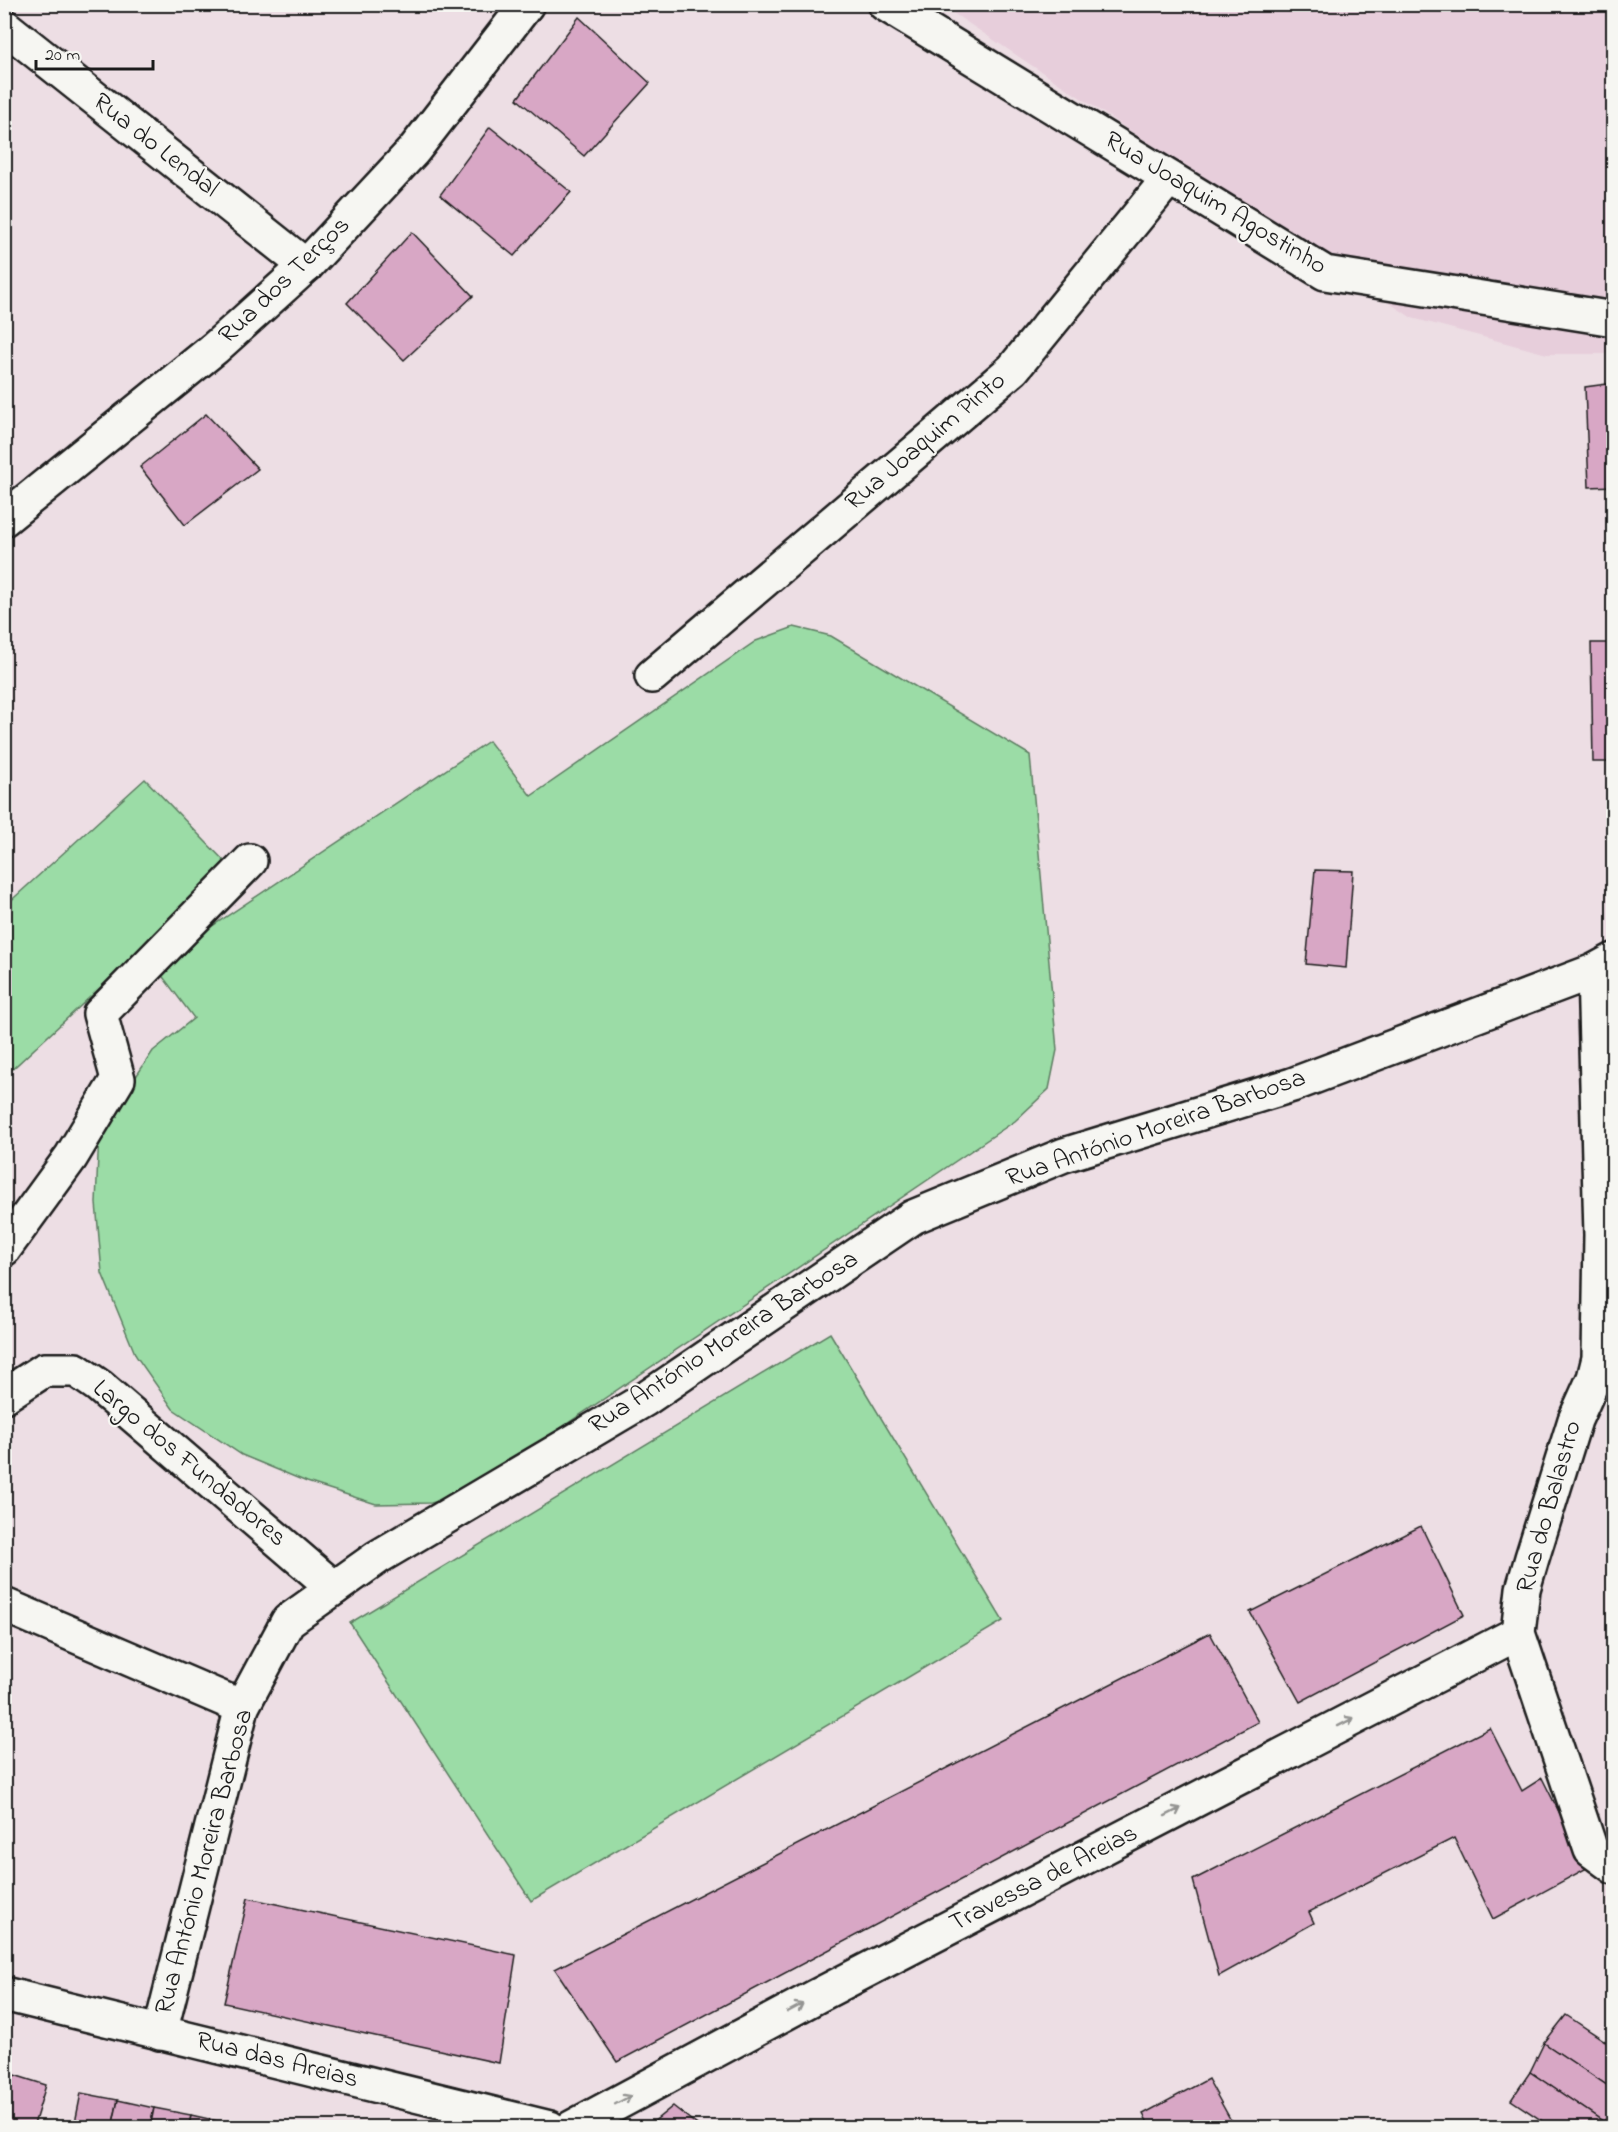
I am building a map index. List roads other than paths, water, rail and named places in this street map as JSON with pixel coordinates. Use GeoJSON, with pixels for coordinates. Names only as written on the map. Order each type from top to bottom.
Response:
{"type":"FeatureCollection","features":[{"type":"Feature","properties":{"kind":"street","name":"Rua dos Terços"},"geometry":{"type":"LineString","coordinates":[[4,519],[215,348],[306,266],[414,150],[527,4]]}},
{"type":"Feature","properties":{"kind":"street","name":"Rua Joaquim Agostinho"},"geometry":{"type":"LineString","coordinates":[[885,4],[1325,273],[1614,319]]}},
{"type":"Feature","properties":{"kind":"street","name":"Rua do Lendal"},"geometry":{"type":"LineString","coordinates":[[4,26],[306,266]]}},
{"type":"Feature","properties":{"kind":"street","name":"Rua Joaquim Pinto"},"geometry":{"type":"LineString","coordinates":[[652,676],[1012,369],[1169,178]]}},
{"type":"Feature","properties":{"kind":"street"},"geometry":{"type":"LineString","coordinates":[[4,1249],[71,1157],[118,1079],[100,1014],[250,861]]}},
{"type":"Feature","properties":{"kind":"street","name":"Rua António Moreira Barbosa"},"geometry":{"type":"LineString","coordinates":[[160,2033],[242,1707],[288,1621],[378,1557],[644,1400],[913,1217],[1064,1155],[1292,1084],[1604,965]]}},
{"type":"Feature","properties":{"kind":"street","name":"Rua do Balastro"},"geometry":{"type":"LineString","coordinates":[[1604,965],[1599,1358],[1594,1378],[1575,1420],[1532,1557],[1523,1589],[1518,1633],[1591,1851],[1614,1867]]}},
{"type":"Feature","properties":{"kind":"street","name":"Largo dos Fundadores"},"geometry":{"type":"LineString","coordinates":[[4,1396],[44,1370],[76,1370],[99,1386],[334,1588]]}},
{"type":"Feature","properties":{"kind":"street"},"geometry":{"type":"LineString","coordinates":[[4,1605],[242,1707]]}},
{"type":"Feature","properties":{"kind":"street","name":"Travessa de Areias"},"geometry":{"type":"LineString","coordinates":[[571,2127],[828,1990],[1518,1633]]}},
{"type":"Feature","properties":{"kind":"street","name":"Rua das Areias"},"geometry":{"type":"LineString","coordinates":[[4,1994],[550,2127]]}}]}
